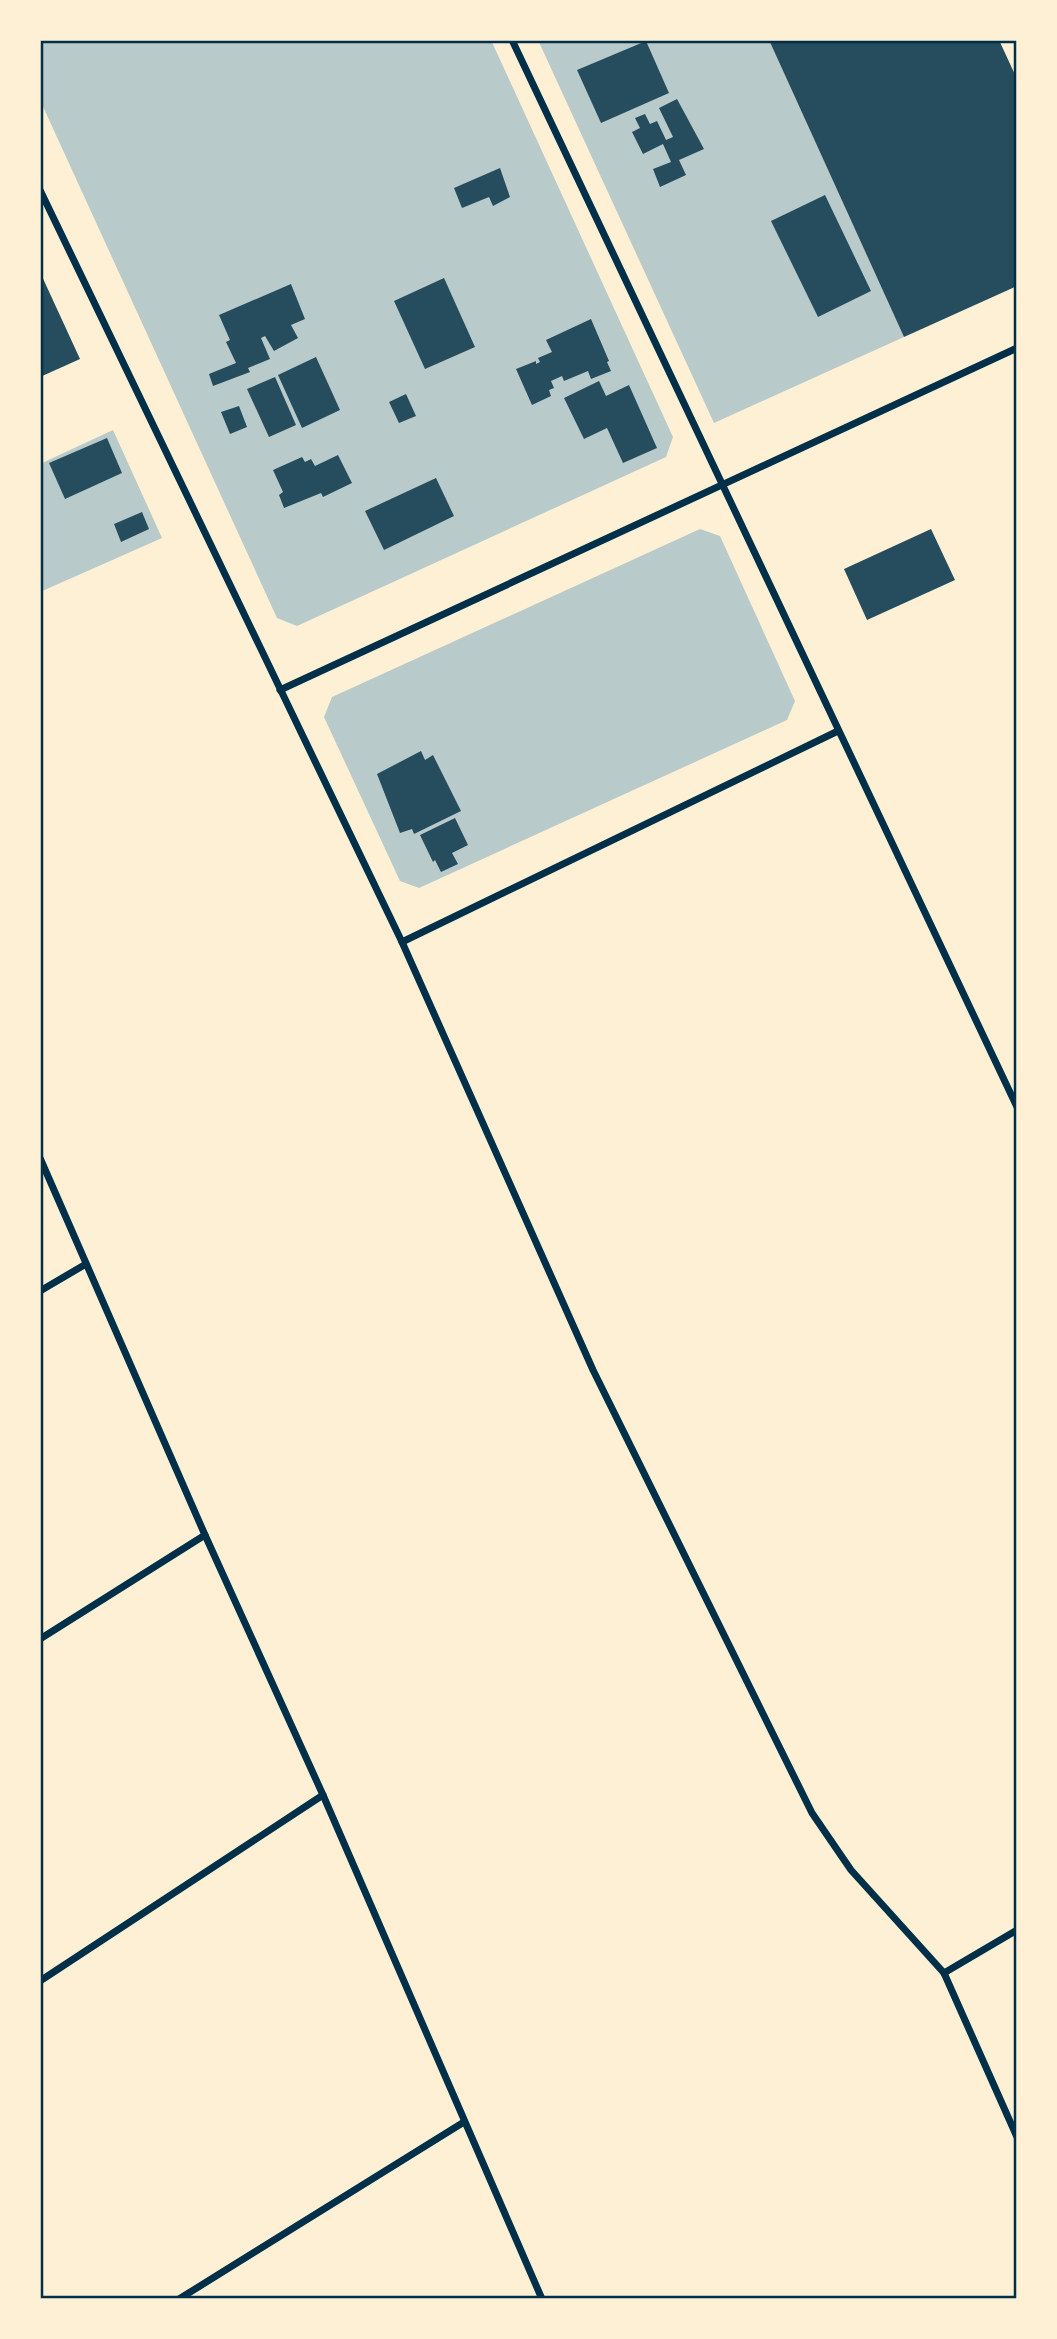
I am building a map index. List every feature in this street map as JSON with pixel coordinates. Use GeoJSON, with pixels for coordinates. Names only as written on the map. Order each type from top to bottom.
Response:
{"type":"FeatureCollection","features":[{"type":"Feature","properties":{"kind":"street"},"geometry":{"type":"LineString","coordinates":[[512,40],[1017,1107]]}},
{"type":"Feature","properties":{"kind":"street"},"geometry":{"type":"LineString","coordinates":[[40,190],[401,942],[593,1370],[812,1813],[852,1870],[944,1973],[1017,2137]]}},
{"type":"Feature","properties":{"kind":"street"},"geometry":{"type":"LineString","coordinates":[[280,690],[1017,348]]}},
{"type":"Feature","properties":{"kind":"street"},"geometry":{"type":"LineString","coordinates":[[401,942],[838,731]]}},
{"type":"Feature","properties":{"kind":"street"},"geometry":{"type":"LineString","coordinates":[[40,1158],[205,1535],[323,1795],[542,2299]]}},
{"type":"Feature","properties":{"kind":"street"},"geometry":{"type":"LineString","coordinates":[[40,1291],[86,1264]]}},
{"type":"Feature","properties":{"kind":"street"},"geometry":{"type":"LineString","coordinates":[[40,1639],[205,1535]]}},
{"type":"Feature","properties":{"kind":"street"},"geometry":{"type":"LineString","coordinates":[[40,1981],[323,1795]]}},
{"type":"Feature","properties":{"kind":"street"},"geometry":{"type":"LineString","coordinates":[[944,1973],[1017,1930]]}},
{"type":"Feature","properties":{"kind":"street"},"geometry":{"type":"LineString","coordinates":[[179,2299],[464,2122]]}},
{"type":"Feature","properties":{"kind":"shaded area"},"geometry":{"type":"Polygon","coordinates":[[[40,40],[491,40],[673,437],[666,457],[297,626],[277,618],[40,100],[40,40]]]}},
{"type":"Feature","properties":{"kind":"shaded area"},"geometry":{"type":"Polygon","coordinates":[[[538,40],[769,40],[904,337],[714,423],[538,40]]]}},
{"type":"Feature","properties":{"kind":"shaded area"},"geometry":{"type":"Polygon","coordinates":[[[113,430],[162,538],[40,592],[40,464],[113,430]]]}},
{"type":"Feature","properties":{"kind":"shaded area"},"geometry":{"type":"Polygon","coordinates":[[[700,529],[720,536],[795,701],[787,720],[419,888],[400,881],[324,717],[332,697],[700,529]]]}},
{"type":"Feature","properties":{"kind":"building"},"geometry":{"type":"Polygon","coordinates":[[[769,40],[999,40],[1017,79],[1017,286],[904,337],[769,40]]]}},
{"type":"Feature","properties":{"kind":"building"},"geometry":{"type":"Polygon","coordinates":[[[646,41],[669,93],[601,123],[577,70],[646,41]]]}},
{"type":"Feature","properties":{"kind":"building"},"geometry":{"type":"Polygon","coordinates":[[[677,99],[704,149],[679,160],[686,175],[660,187],[653,169],[671,162],[663,144],[643,154],[632,132],[640,128],[635,118],[645,114],[650,124],[657,121],[666,140],[673,137],[659,108],[677,99]]]}},
{"type":"Feature","properties":{"kind":"building"},"geometry":{"type":"Polygon","coordinates":[[[500,168],[510,197],[493,206],[489,197],[462,208],[454,188],[500,168]]]}},
{"type":"Feature","properties":{"kind":"building"},"geometry":{"type":"Polygon","coordinates":[[[825,195],[871,291],[818,317],[771,221],[825,195]]]}},
{"type":"Feature","properties":{"kind":"building"},"geometry":{"type":"Polygon","coordinates":[[[40,272],[80,359],[40,377],[40,272]]]}},
{"type":"Feature","properties":{"kind":"building"},"geometry":{"type":"Polygon","coordinates":[[[444,278],[475,347],[425,369],[394,301],[444,278]]]}},
{"type":"Feature","properties":{"kind":"building"},"geometry":{"type":"Polygon","coordinates":[[[291,284],[305,319],[291,325],[298,338],[274,351],[265,336],[261,338],[270,359],[248,368],[250,372],[213,386],[209,374],[236,363],[226,342],[230,340],[219,315],[291,284]]]}},
{"type":"Feature","properties":{"kind":"building"},"geometry":{"type":"Polygon","coordinates":[[[591,319],[611,371],[591,379],[588,371],[564,381],[562,376],[551,381],[554,388],[549,390],[551,396],[532,405],[516,369],[536,361],[536,364],[540,362],[538,358],[552,352],[546,340],[591,319]]]}},
{"type":"Feature","properties":{"kind":"building"},"geometry":{"type":"Polygon","coordinates":[[[316,357],[340,410],[302,428],[278,375],[316,357]]]}},
{"type":"Feature","properties":{"kind":"building"},"geometry":{"type":"Polygon","coordinates":[[[275,377],[296,425],[269,437],[247,389],[275,377]]]}},
{"type":"Feature","properties":{"kind":"building"},"geometry":{"type":"Polygon","coordinates":[[[599,381],[606,396],[629,385],[657,448],[623,463],[607,428],[584,439],[564,398],[599,381]]]}},
{"type":"Feature","properties":{"kind":"building"},"geometry":{"type":"Polygon","coordinates":[[[406,394],[416,416],[399,423],[389,402],[406,394]]]}},
{"type":"Feature","properties":{"kind":"building"},"geometry":{"type":"Polygon","coordinates":[[[239,406],[247,427],[230,434],[221,412],[239,406]]]}},
{"type":"Feature","properties":{"kind":"building"},"geometry":{"type":"Polygon","coordinates":[[[107,438],[122,473],[65,499],[49,463],[107,438]]]}},
{"type":"Feature","properties":{"kind":"building"},"geometry":{"type":"Polygon","coordinates":[[[338,455],[352,483],[323,497],[321,493],[284,508],[279,495],[283,492],[273,470],[302,457],[305,462],[311,459],[315,466],[338,455]]]}},
{"type":"Feature","properties":{"kind":"building"},"geometry":{"type":"Polygon","coordinates":[[[436,478],[454,516],[384,550],[365,511],[436,478]]]}},
{"type":"Feature","properties":{"kind":"building"},"geometry":{"type":"Polygon","coordinates":[[[142,512],[149,529],[121,542],[114,524],[142,512]]]}},
{"type":"Feature","properties":{"kind":"building"},"geometry":{"type":"Polygon","coordinates":[[[931,529],[955,580],[867,620],[844,569],[931,529]]]}},
{"type":"Feature","properties":{"kind":"building"},"geometry":{"type":"Polygon","coordinates":[[[421,751],[425,760],[433,755],[461,811],[414,834],[412,829],[400,833],[377,774],[421,751]]]}},
{"type":"Feature","properties":{"kind":"building"},"geometry":{"type":"Polygon","coordinates":[[[455,818],[468,845],[452,853],[458,864],[441,872],[420,835],[455,818]]]}}]}
